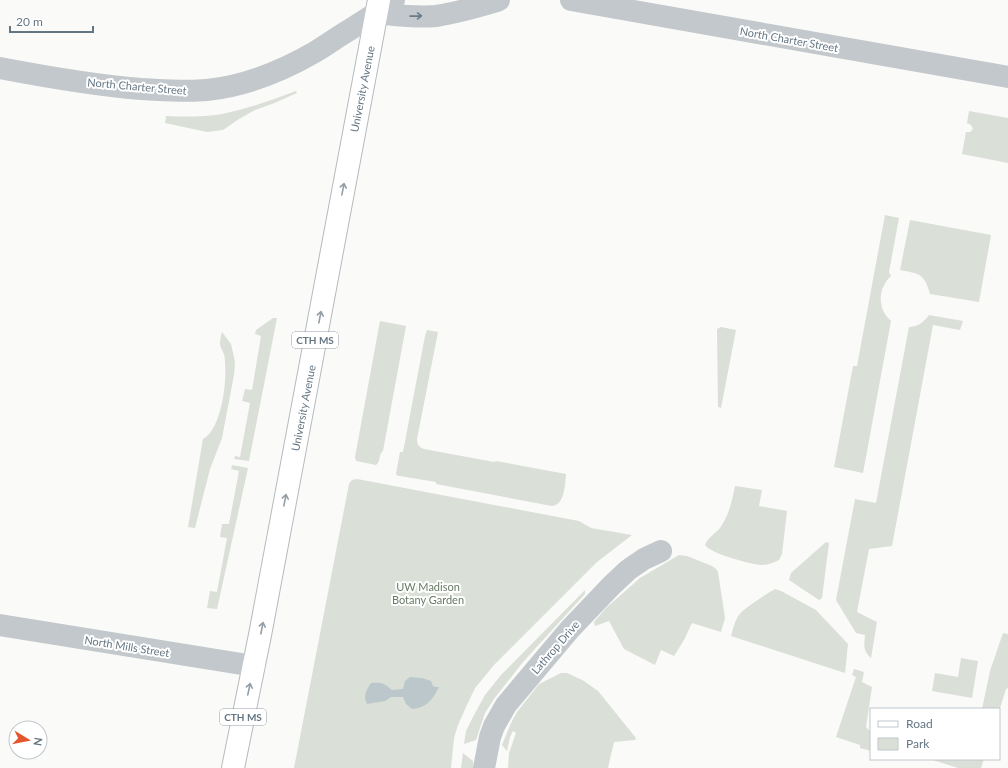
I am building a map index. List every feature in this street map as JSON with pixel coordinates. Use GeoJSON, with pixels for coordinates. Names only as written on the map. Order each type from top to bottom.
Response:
{"type":"FeatureCollection","features":[{"type":"Feature","properties":{"kind":"main road","name":"University Avenue"},"geometry":{"type":"LineString","coordinates":[[233,768],[383,4]]}},
{"type":"Feature","properties":{"kind":"street"},"geometry":{"type":"LineString","coordinates":[[383,4],[405,16],[435,16],[499,0]]}},
{"type":"Feature","properties":{"kind":"street","name":"North Charter Street"},"geometry":{"type":"LineString","coordinates":[[571,0],[1008,78]]}},
{"type":"Feature","properties":{"kind":"street","name":"North Charter Street"},"geometry":{"type":"LineString","coordinates":[[0,68],[66,80],[125,87],[178,92],[208,90],[240,84],[264,77],[316,52],[383,4]]}},
{"type":"Feature","properties":{"kind":"street","name":"Lathrop Drive"},"geometry":{"type":"LineString","coordinates":[[484,768],[490,737],[494,726],[506,705],[570,629],[611,586],[628,570],[644,559],[661,551]]}},
{"type":"Feature","properties":{"kind":"street","name":"North Mills Street"},"geometry":{"type":"LineString","coordinates":[[0,625],[254,666]]}},
{"type":"Feature","properties":{"kind":"green space"},"geometry":{"type":"Polygon","coordinates":[[[296,91],[297,93],[255,110],[223,130],[207,132],[165,123],[166,116],[208,116],[222,114],[250,107],[296,91]]]}},
{"type":"Feature","properties":{"kind":"green space"},"geometry":{"type":"Polygon","coordinates":[[[969,111],[1008,118],[1008,163],[962,154],[966,132],[970,132],[973,129],[971,125],[967,123],[969,111]]]}},
{"type":"Feature","properties":{"kind":"green space"},"geometry":{"type":"Polygon","coordinates":[[[885,215],[899,218],[889,272],[891,276],[885,284],[881,294],[881,304],[885,315],[891,321],[863,473],[834,467],[853,366],[857,366],[885,215]]]}},
{"type":"Feature","properties":{"kind":"green space"},"geometry":{"type":"Polygon","coordinates":[[[910,220],[991,235],[979,302],[930,294],[923,278],[912,272],[900,270],[910,220]]]}},
{"type":"Feature","properties":{"kind":"green space"},"geometry":{"type":"Polygon","coordinates":[[[929,315],[963,321],[960,330],[933,325],[892,546],[869,549],[857,612],[877,622],[871,658],[865,648],[865,635],[856,633],[836,600],[855,499],[876,503],[909,327],[920,324],[929,315]]]}},
{"type":"Feature","properties":{"kind":"green space"},"geometry":{"type":"Polygon","coordinates":[[[273,318],[277,318],[249,461],[234,459],[235,456],[240,457],[250,403],[242,401],[245,389],[252,390],[261,336],[255,334],[256,330],[273,318]]]}},
{"type":"Feature","properties":{"kind":"green space"},"geometry":{"type":"Polygon","coordinates":[[[380,321],[406,326],[383,451],[380,454],[376,465],[356,461],[355,457],[380,321]]]}},
{"type":"Feature","properties":{"kind":"green space"},"geometry":{"type":"Polygon","coordinates":[[[721,327],[736,330],[721,408],[718,407],[717,329],[721,327]]]}},
{"type":"Feature","properties":{"kind":"green space"},"geometry":{"type":"Polygon","coordinates":[[[427,330],[438,332],[417,439],[419,446],[424,449],[566,474],[564,493],[560,502],[552,506],[436,484],[436,482],[398,476],[396,474],[400,452],[403,452],[427,330]]]}},
{"type":"Feature","properties":{"kind":"green space"},"geometry":{"type":"Polygon","coordinates":[[[222,332],[231,344],[235,362],[234,375],[222,438],[210,469],[195,528],[188,527],[203,439],[209,434],[214,426],[222,405],[224,394],[225,360],[220,344],[222,332]]]}},
{"type":"Feature","properties":{"kind":"green space"},"geometry":{"type":"Polygon","coordinates":[[[232,465],[248,468],[217,609],[207,608],[210,591],[217,592],[227,538],[220,537],[222,524],[229,524],[239,471],[231,469],[232,465]]]}},
{"type":"Feature","properties":{"kind":"green space","name":"UW Madison Botany Garden"},"geometry":{"type":"Polygon","coordinates":[[[357,479],[579,521],[591,528],[632,535],[597,562],[494,665],[475,688],[458,725],[454,738],[451,768],[294,768],[349,484],[352,480],[357,479]]]}},
{"type":"Feature","properties":{"kind":"green space"},"geometry":{"type":"Polygon","coordinates":[[[735,486],[762,490],[759,506],[787,511],[782,554],[779,560],[766,565],[740,561],[715,552],[705,545],[706,542],[720,528],[726,518],[735,486]]]}},
{"type":"Feature","properties":{"kind":"green space"},"geometry":{"type":"Polygon","coordinates":[[[826,542],[829,543],[822,598],[819,600],[789,580],[791,573],[826,542]]]}},
{"type":"Feature","properties":{"kind":"green space"},"geometry":{"type":"Polygon","coordinates":[[[679,555],[687,556],[716,569],[718,572],[725,618],[721,632],[692,623],[674,656],[661,650],[655,665],[624,649],[609,621],[595,626],[594,622],[606,608],[640,578],[679,555]]]}},
{"type":"Feature","properties":{"kind":"green space"},"geometry":{"type":"Polygon","coordinates":[[[775,589],[816,610],[848,644],[845,673],[731,636],[736,619],[741,612],[775,589]]]}},
{"type":"Feature","properties":{"kind":"green space"},"geometry":{"type":"Polygon","coordinates":[[[585,590],[585,594],[523,662],[494,699],[485,713],[476,740],[464,744],[466,731],[485,695],[501,675],[585,590]]]}},
{"type":"Feature","properties":{"kind":"green space"},"geometry":{"type":"Polygon","coordinates":[[[1003,633],[1008,634],[1008,688],[1006,689],[1000,708],[982,708],[990,671],[1003,633]]]}},
{"type":"Feature","properties":{"kind":"green space"},"geometry":{"type":"Polygon","coordinates":[[[961,658],[978,661],[972,698],[932,691],[935,673],[958,677],[961,658]]]}},
{"type":"Feature","properties":{"kind":"green space"},"geometry":{"type":"Polygon","coordinates":[[[854,669],[864,672],[862,682],[872,687],[866,727],[870,731],[870,751],[860,748],[860,745],[836,737],[856,677],[852,675],[854,669]]]}},
{"type":"Feature","properties":{"kind":"green space"},"geometry":{"type":"Polygon","coordinates":[[[561,673],[567,673],[584,681],[598,691],[636,738],[635,740],[614,742],[608,768],[508,768],[509,753],[516,733],[513,731],[507,751],[502,745],[517,712],[539,684],[561,673]]]}},
{"type":"Feature","properties":{"kind":"green space"},"geometry":{"type":"Polygon","coordinates":[[[463,753],[473,761],[473,768],[461,768],[463,753]]]}},
{"type":"Feature","properties":{"kind":"green space"},"geometry":{"type":"Polygon","coordinates":[[[933,760],[984,760],[981,768],[958,768],[933,760]]]}},
{"type":"Feature","properties":{"kind":"shaded area"},"geometry":{"type":"Polygon","coordinates":[[[410,677],[422,678],[431,681],[433,686],[439,687],[432,699],[426,705],[412,709],[406,704],[403,697],[391,697],[385,701],[367,704],[365,698],[371,683],[382,684],[392,690],[403,689],[405,681],[410,677]]]}}]}
